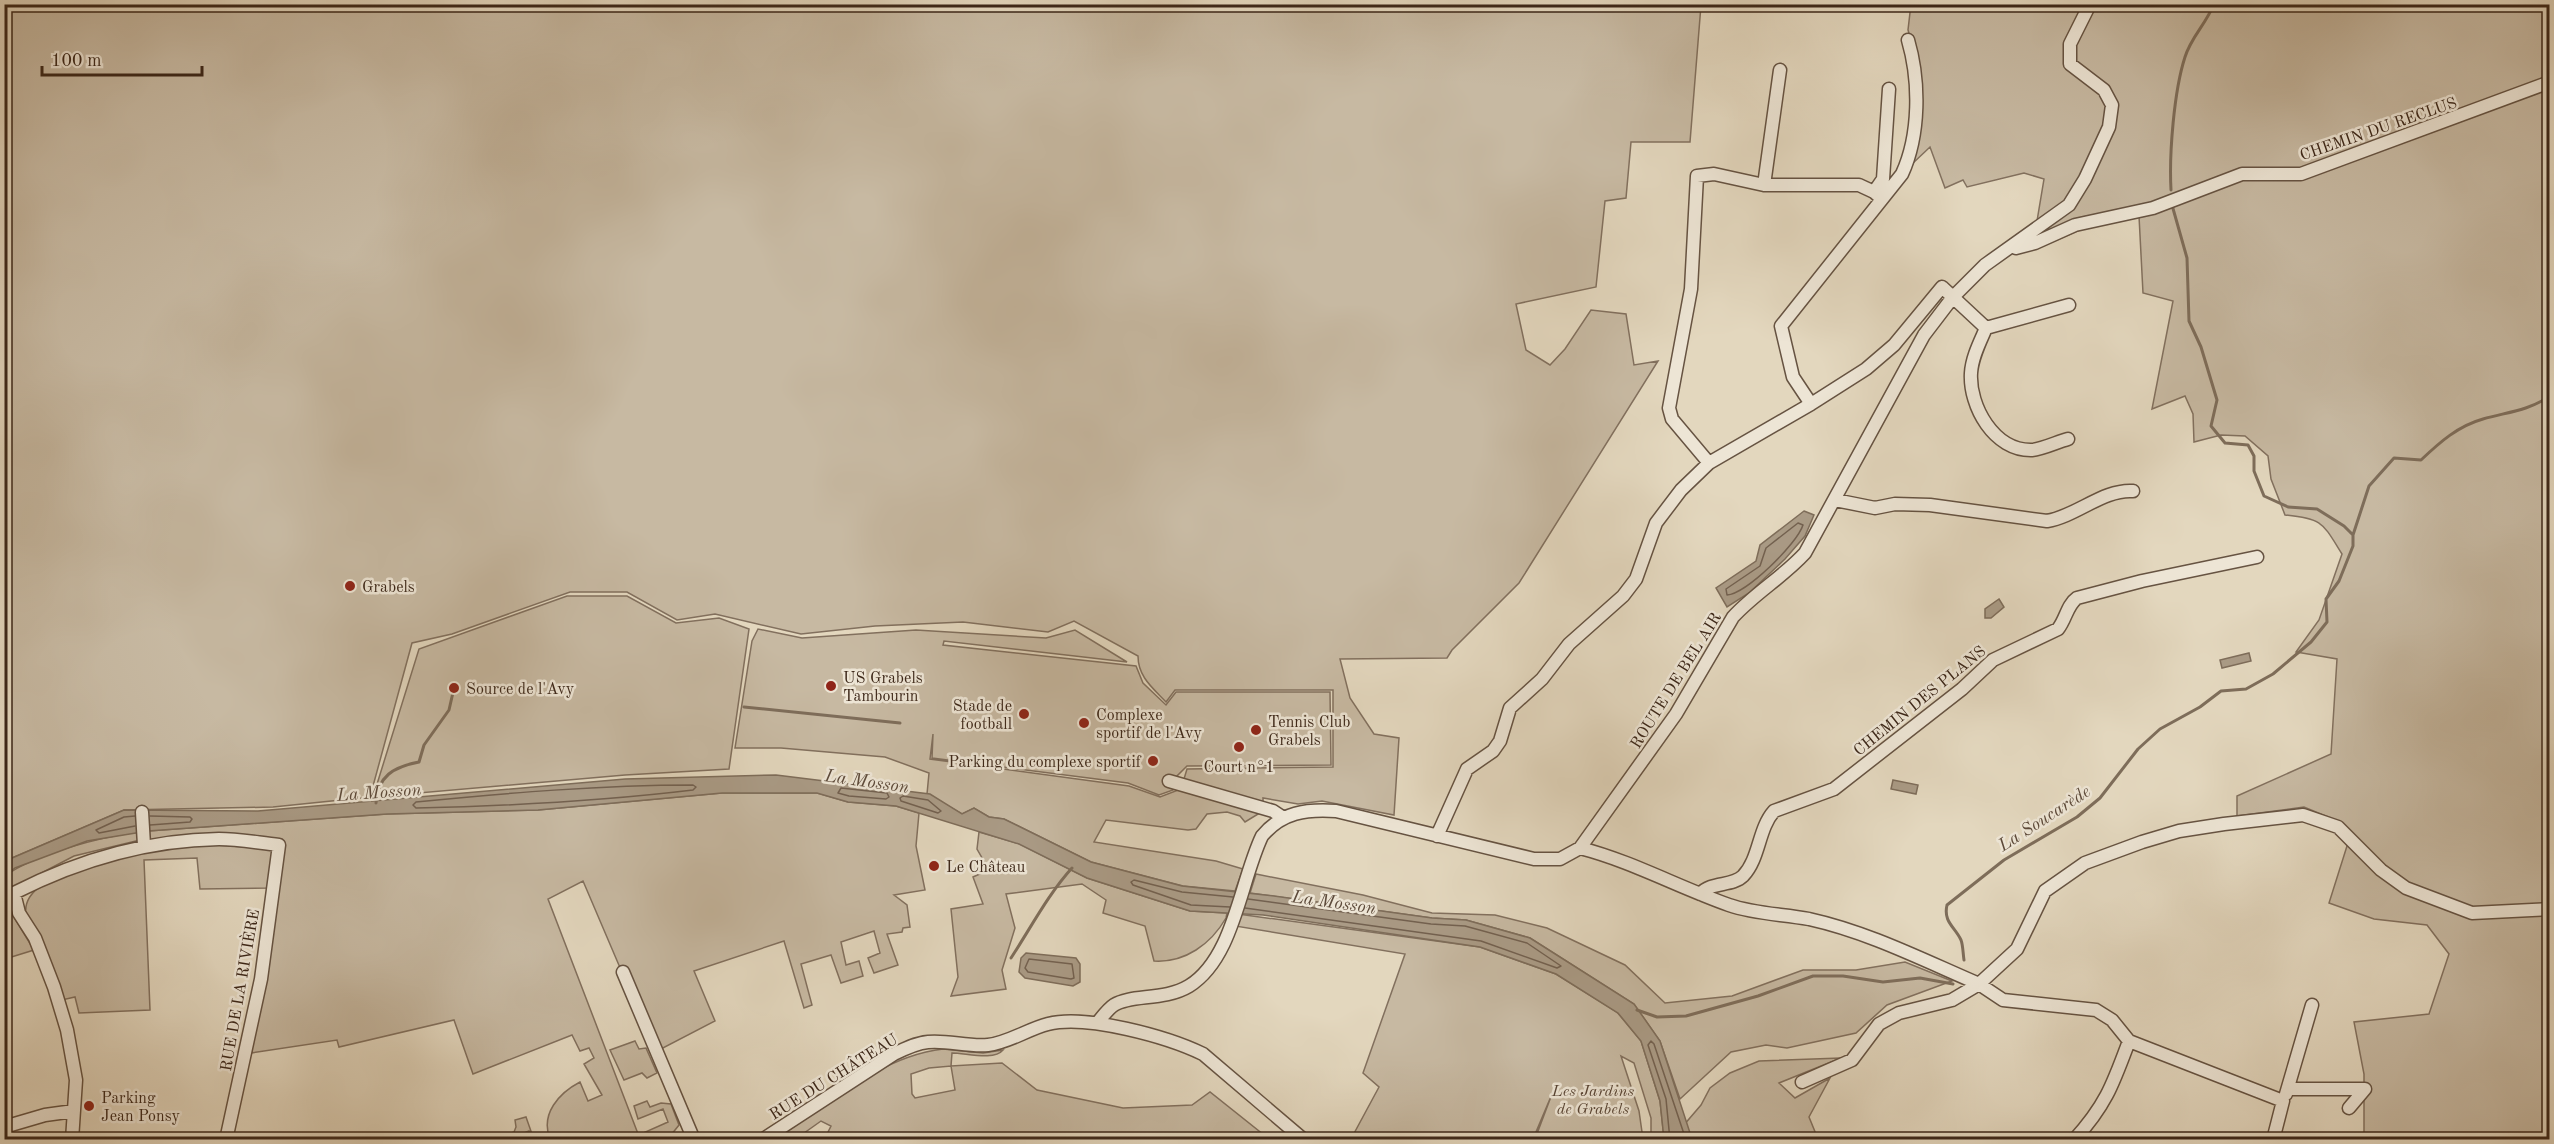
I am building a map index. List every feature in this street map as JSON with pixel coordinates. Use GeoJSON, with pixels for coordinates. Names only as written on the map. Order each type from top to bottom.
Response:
{"type":"FeatureCollection","features":[{"type":"Feature","properties":{"kind":"street","name":"ROUTE DE BEL AIR"},"geometry":{"type":"LineString","coordinates":[[1580,848],[1676,714],[1728,623],[1744,605],[1788,571],[1805,552],[1918,345],[1953,297],[1985,265],[2069,205],[2085,179],[2109,127],[2112,105],[2104,90],[2070,64],[2070,44],[2090,4]]}},
{"type":"Feature","properties":{"kind":"street"},"geometry":{"type":"LineString","coordinates":[[1811,404],[1793,377],[1781,326],[1878,195],[1902,174],[1910,158],[1917,99],[1915,63],[1908,40]]}},
{"type":"Feature","properties":{"kind":"street"},"geometry":{"type":"LineString","coordinates":[[1764,185],[1780,70]]}},
{"type":"Feature","properties":{"kind":"street","name":"CHEMIN DU RECLUS"},"geometry":{"type":"LineString","coordinates":[[2008,250],[2035,243],[2074,225],[2153,208],[2242,174],[2301,174],[2550,82]]}},
{"type":"Feature","properties":{"kind":"street"},"geometry":{"type":"LineString","coordinates":[[1878,195],[1883,179],[1889,89]]}},
{"type":"Feature","properties":{"kind":"street"},"geometry":{"type":"LineString","coordinates":[[1709,463],[1672,419],[1669,408],[1691,289],[1697,176],[1714,174],[1764,185],[1859,185],[1878,195]]}},
{"type":"Feature","properties":{"kind":"street"},"geometry":{"type":"LineString","coordinates":[[1437,837],[1467,769],[1493,751],[1500,741],[1510,708],[1542,679],[1569,644],[1623,596],[1636,579],[1656,523],[1682,490],[1709,463],[1866,369],[1894,345],[1942,287],[1986,328]]}},
{"type":"Feature","properties":{"kind":"street"},"geometry":{"type":"LineString","coordinates":[[1986,328],[2069,305]]}},
{"type":"Feature","properties":{"kind":"street"},"geometry":{"type":"LineString","coordinates":[[1986,328],[1975,354],[1971,386],[1975,401],[1988,426],[2012,445],[2032,450],[2068,439]]}},
{"type":"Feature","properties":{"kind":"street"},"geometry":{"type":"LineString","coordinates":[[1834,500],[1875,508],[1894,504],[1930,505],[2047,521],[2058,519],[2115,493],[2133,491]]}},
{"type":"Feature","properties":{"kind":"street","name":"CHEMIN DES PLANS"},"geometry":{"type":"LineString","coordinates":[[1700,894],[1705,888],[1742,878],[1752,862],[1774,811],[1834,789],[1962,689],[1993,660],[2058,629],[2064,622],[2071,602],[2077,598],[2142,581],[2258,557]]}},
{"type":"Feature","properties":{"kind":"street"},"geometry":{"type":"LineString","coordinates":[[1169,781],[1207,790],[1273,811],[1277,820]]}},
{"type":"Feature","properties":{"kind":"street"},"geometry":{"type":"LineString","coordinates":[[1098,1022],[1115,1004],[1166,996],[1188,986],[1209,967],[1227,935],[1253,853],[1262,836],[1277,820],[1312,810],[1336,812],[1516,855],[1552,860],[1568,856],[1580,848],[1606,855],[1731,905],[1770,915],[1808,919],[1865,936],[1979,984],[2003,1000],[2096,1010],[2112,1020],[2129,1041],[2283,1101]]}},
{"type":"Feature","properties":{"kind":"street"},"geometry":{"type":"LineString","coordinates":[[72,1140],[76,1080],[67,1030],[54,987],[35,938],[19,913],[14,893],[63,869],[144,841],[142,812]]}},
{"type":"Feature","properties":{"kind":"street"},"geometry":{"type":"LineString","coordinates":[[1802,1082],[1852,1060],[1879,1024],[1899,1013],[1964,995],[1979,984],[2017,949],[2045,891],[2085,863],[2180,831],[2303,814],[2338,827],[2381,870],[2406,888],[2472,913],[2550,909]]}},
{"type":"Feature","properties":{"kind":"street","name":"RUE DE LA RIVIÈRE"},"geometry":{"type":"LineString","coordinates":[[144,841],[222,839],[279,845],[261,979],[226,1140]]}},
{"type":"Feature","properties":{"kind":"street"},"geometry":{"type":"LineString","coordinates":[[623,972],[694,1140]]}},
{"type":"Feature","properties":{"kind":"street"},"geometry":{"type":"LineString","coordinates":[[2273,1140],[2312,1005]]}},
{"type":"Feature","properties":{"kind":"street","name":"RUE DU CHÂTEAU"},"geometry":{"type":"LineString","coordinates":[[762,1140],[894,1054],[910,1047],[926,1042],[989,1045],[1049,1023],[1078,1020],[1098,1022],[1188,1046],[1203,1054],[1304,1140]]}},
{"type":"Feature","properties":{"kind":"street"},"geometry":{"type":"LineString","coordinates":[[2074,1140],[2098,1113],[2111,1092],[2129,1041]]}},
{"type":"Feature","properties":{"kind":"street"},"geometry":{"type":"LineString","coordinates":[[2288,1089],[2365,1089],[2349,1108]]}},
{"type":"Feature","properties":{"kind":"street"},"geometry":{"type":"LineString","coordinates":[[4,1127],[45,1115],[74,1111]]}},
{"type":"Feature","properties":{"kind":"green space"},"geometry":{"type":"Polygon","coordinates":[[[1911,4],[2549,5],[2549,1139],[2364,1139],[2364,1074],[2354,1022],[2429,1014],[2449,954],[2427,925],[2374,919],[2329,903],[2347,846],[2338,821],[2304,807],[2237,816],[2237,796],[2331,754],[2337,659],[2296,652],[2319,620],[2342,554],[2320,524],[2307,518],[2285,515],[2271,479],[2268,456],[2245,436],[2221,435],[2194,442],[2193,414],[2185,396],[2152,409],[2173,301],[2143,293],[2139,216],[2089,226],[2043,246],[2037,221],[2044,179],[2024,173],[1967,187],[1963,180],[1945,188],[1930,147],[1911,165],[1917,62],[1908,30],[1911,4]]]}},
{"type":"Feature","properties":{"kind":"green space"},"geometry":{"type":"Polygon","coordinates":[[[4,5],[1701,5],[1690,142],[1631,142],[1626,198],[1605,201],[1596,287],[1516,304],[1526,350],[1550,365],[1565,349],[1591,310],[1626,314],[1634,365],[1658,361],[1519,583],[1452,650],[1447,658],[1340,659],[1350,698],[1374,734],[1399,738],[1394,815],[1322,801],[1298,804],[1263,798],[1263,811],[1245,822],[1240,816],[1227,812],[1207,814],[1196,829],[1188,830],[1106,820],[1094,842],[1216,861],[1243,869],[1235,891],[1183,886],[1091,862],[1004,819],[989,817],[974,808],[962,814],[927,794],[929,773],[885,757],[781,748],[735,748],[752,641],[758,629],[802,638],[916,630],[1046,638],[1075,630],[1127,662],[944,641],[943,645],[1136,666],[1143,683],[1166,705],[1176,692],[1330,692],[1331,765],[1187,766],[1177,776],[1173,790],[1159,795],[1128,783],[932,758],[933,734],[930,759],[1129,786],[1160,797],[1181,789],[1187,769],[1333,767],[1333,690],[1175,690],[1166,702],[1143,676],[1138,656],[1074,621],[1048,632],[963,622],[875,626],[801,634],[715,614],[677,620],[627,592],[570,592],[452,634],[412,643],[370,797],[273,807],[124,810],[5,861],[4,5]]]}},
{"type":"Feature","properties":{"kind":"green space"},"geometry":{"type":"Polygon","coordinates":[[[567,596],[627,596],[676,623],[719,618],[749,629],[729,769],[625,775],[373,797],[419,649],[567,596]]]}},
{"type":"Feature","properties":{"kind":"green space"},"geometry":{"type":"Polygon","coordinates":[[[722,793],[817,793],[848,802],[896,806],[919,813],[916,846],[925,890],[894,895],[907,905],[910,927],[903,928],[902,932],[887,934],[898,965],[874,973],[868,958],[880,953],[874,931],[841,942],[846,965],[859,961],[863,976],[841,983],[831,955],[801,964],[812,1005],[804,1008],[784,941],[694,971],[715,1021],[661,1049],[621,970],[583,881],[548,899],[640,1139],[550,1139],[548,1121],[550,1113],[553,1105],[565,1092],[580,1082],[588,1101],[602,1095],[584,1064],[594,1058],[589,1048],[580,1051],[572,1035],[473,1074],[454,1020],[339,1047],[337,1040],[251,1053],[266,980],[282,841],[148,841],[148,831],[387,814],[538,810],[722,793]]]}},
{"type":"Feature","properties":{"kind":"green space"},"geometry":{"type":"Polygon","coordinates":[[[138,832],[140,840],[74,856],[5,892],[5,876],[33,861],[87,842],[138,832]]]}},
{"type":"Feature","properties":{"kind":"green space"},"geometry":{"type":"Polygon","coordinates":[[[979,832],[1020,844],[1087,878],[1190,911],[1227,913],[1226,918],[1213,936],[1196,950],[1176,959],[1154,961],[1145,926],[1103,913],[1106,900],[1082,884],[1006,894],[1015,928],[1002,970],[1006,989],[951,996],[958,977],[951,909],[983,904],[973,877],[989,870],[977,849],[979,832]]]}},
{"type":"Feature","properties":{"kind":"green space"},"geometry":{"type":"Polygon","coordinates":[[[202,844],[273,849],[268,888],[200,889],[197,858],[144,860],[150,1010],[79,1013],[75,997],[62,1000],[27,918],[28,900],[42,885],[66,872],[127,855],[202,844]]]}},
{"type":"Feature","properties":{"kind":"green space"},"geometry":{"type":"Polygon","coordinates":[[[1256,874],[1363,895],[1432,913],[1495,915],[1547,928],[1625,965],[1665,1003],[1732,996],[1803,970],[1856,970],[1905,962],[1952,981],[1887,1005],[1856,1033],[1787,1048],[1766,1045],[1731,1052],[1680,1099],[1660,1041],[1634,1004],[1530,938],[1466,920],[1432,918],[1250,893],[1256,874]]]}},
{"type":"Feature","properties":{"kind":"green space"},"geometry":{"type":"Polygon","coordinates":[[[6,904],[34,950],[5,959],[4,905],[6,904]]]}},
{"type":"Feature","properties":{"kind":"green space","name":"Les Jardins de Grabels"},"geometry":{"type":"Polygon","coordinates":[[[1238,914],[1480,947],[1556,974],[1617,1012],[1641,1041],[1660,1101],[1664,1139],[1651,1139],[1651,1118],[1634,1063],[1621,1056],[1639,1111],[1643,1139],[1535,1139],[1552,1094],[1533,1139],[1351,1139],[1379,1087],[1363,1073],[1405,954],[1235,926],[1238,914]]]}},
{"type":"Feature","properties":{"kind":"green space"},"geometry":{"type":"Polygon","coordinates":[[[635,1041],[639,1049],[646,1048],[657,1073],[647,1078],[642,1073],[624,1080],[610,1050],[635,1041]]]}},
{"type":"Feature","properties":{"kind":"green space"},"geometry":{"type":"Polygon","coordinates":[[[943,1049],[983,1053],[1003,1050],[987,1056],[952,1053],[951,1066],[1002,1063],[1037,1090],[1123,1108],[1192,1105],[1210,1092],[1269,1139],[963,1140],[962,1137],[954,1140],[824,1140],[831,1126],[821,1121],[797,1138],[775,1140],[855,1084],[898,1061],[920,1053],[943,1049]],[[951,1066],[929,1068],[911,1074],[912,1094],[915,1098],[955,1090],[951,1066]]]}},
{"type":"Feature","properties":{"kind":"green space"},"geometry":{"type":"Polygon","coordinates":[[[1841,1058],[1779,1083],[1795,1098],[1830,1078],[1809,1117],[1818,1139],[1671,1140],[1701,1105],[1710,1088],[1730,1073],[1759,1061],[1841,1058]]]}},
{"type":"Feature","properties":{"kind":"green space"},"geometry":{"type":"Polygon","coordinates":[[[647,1101],[650,1107],[661,1103],[671,1104],[679,1125],[671,1135],[675,1139],[646,1139],[643,1133],[668,1122],[663,1109],[638,1119],[634,1106],[647,1101]]]}},
{"type":"Feature","properties":{"kind":"green space"},"geometry":{"type":"Polygon","coordinates":[[[526,1117],[533,1137],[529,1131],[514,1139],[503,1139],[502,1136],[514,1132],[515,1120],[526,1117]]]}},
{"type":"Feature","properties":{"kind":"water"},"geometry":{"type":"Polygon","coordinates":[[[1804,511],[1814,515],[1805,536],[1785,559],[1749,593],[1727,607],[1716,588],[1756,561],[1760,545],[1804,511]]]}},
{"type":"Feature","properties":{"kind":"water"},"geometry":{"type":"Polygon","coordinates":[[[1999,599],[2004,607],[1991,618],[1985,618],[1985,609],[1999,599]]]}},
{"type":"Feature","properties":{"kind":"water"},"geometry":{"type":"Polygon","coordinates":[[[2249,653],[2251,661],[2222,668],[2220,660],[2249,653]]]}},
{"type":"Feature","properties":{"kind":"water","name":"La Mosson"},"geometry":{"type":"Polygon","coordinates":[[[776,775],[930,794],[962,814],[974,808],[989,817],[1004,819],[1091,862],[1182,886],[1432,918],[1466,920],[1530,938],[1634,1004],[1660,1041],[1692,1139],[1664,1139],[1660,1101],[1641,1041],[1618,1013],[1556,974],[1480,947],[1263,915],[1190,911],[1087,878],[1019,844],[896,806],[848,802],[817,793],[722,793],[538,810],[387,814],[148,831],[87,841],[15,868],[5,876],[5,861],[124,810],[258,811],[625,779],[776,775]]]}},
{"type":"Feature","properties":{"kind":"water"},"geometry":{"type":"Polygon","coordinates":[[[1893,780],[1918,785],[1916,794],[1891,789],[1893,780]]]}},
{"type":"Feature","properties":{"kind":"water"},"geometry":{"type":"Polygon","coordinates":[[[1026,953],[1076,958],[1080,964],[1080,982],[1073,986],[1025,978],[1019,972],[1021,958],[1026,953]]]}},
{"type":"Feature","properties":{"kind":"waterway","name":"La Soucarède"},"geometry":{"type":"LineString","coordinates":[[2171,190],[2173,123],[2181,71],[2188,50],[2214,4]]}},
{"type":"Feature","properties":{"kind":"waterway","name":"La Soucarède"},"geometry":{"type":"LineString","coordinates":[[1964,960],[1961,940],[1947,916],[1947,905],[2004,860],[2077,817],[2100,798],[2138,749],[2160,729],[2200,707],[2221,691],[2246,689],[2273,674],[2311,642],[2327,622],[2326,599],[2339,581],[2353,546],[2353,535],[2344,526],[2317,509],[2288,507],[2264,496],[2254,471],[2254,456],[2248,445],[2225,443],[2211,426],[2217,400],[2201,347],[2189,321],[2187,258],[2172,205]]}},
{"type":"Feature","properties":{"kind":"waterway"},"geometry":{"type":"LineString","coordinates":[[2353,535],[2369,486],[2394,458],[2421,460],[2442,441],[2465,426],[2525,408],[2550,396]]}},
{"type":"Feature","properties":{"kind":"waterway"},"geometry":{"type":"LineString","coordinates":[[376,803],[380,786],[388,774],[419,762],[424,745],[449,710],[454,688]]}},
{"type":"Feature","properties":{"kind":"waterway"},"geometry":{"type":"LineString","coordinates":[[744,707],[900,723]]}},
{"type":"Feature","properties":{"kind":"waterway"},"geometry":{"type":"LineString","coordinates":[[1011,958],[1048,900],[1072,868]]}},
{"type":"Feature","properties":{"kind":"waterway"},"geometry":{"type":"LineString","coordinates":[[1637,1010],[1657,1017],[1686,1016],[1758,996],[1813,976],[1843,976],[1883,982],[1920,978],[1953,984]]}},
{"type":"Feature","properties":{"kind":"place","name":"Grabels"},"geometry":{"type":"Point","coordinates":[350,586]}},
{"type":"Feature","properties":{"kind":"place","name":"US Grabels Tambourin"},"geometry":{"type":"Point","coordinates":[831,686]}},
{"type":"Feature","properties":{"kind":"place","name":"Source de l'Avy"},"geometry":{"type":"Point","coordinates":[454,688]}},
{"type":"Feature","properties":{"kind":"place","name":"Stade de football"},"geometry":{"type":"Point","coordinates":[1024,714]}},
{"type":"Feature","properties":{"kind":"place","name":"Complexe sportif de l'Avy"},"geometry":{"type":"Point","coordinates":[1084,723]}},
{"type":"Feature","properties":{"kind":"place","name":"Tennis Club Grabels"},"geometry":{"type":"Point","coordinates":[1256,730]}},
{"type":"Feature","properties":{"kind":"place","name":"Court n°1"},"geometry":{"type":"Point","coordinates":[1239,747]}},
{"type":"Feature","properties":{"kind":"place","name":"Parking du complexe sportif"},"geometry":{"type":"Point","coordinates":[1153,761]}},
{"type":"Feature","properties":{"kind":"place","name":"Le Château"},"geometry":{"type":"Point","coordinates":[934,866]}},
{"type":"Feature","properties":{"kind":"place","name":"Parking Jean Ponsy"},"geometry":{"type":"Point","coordinates":[89,1106]}}]}
